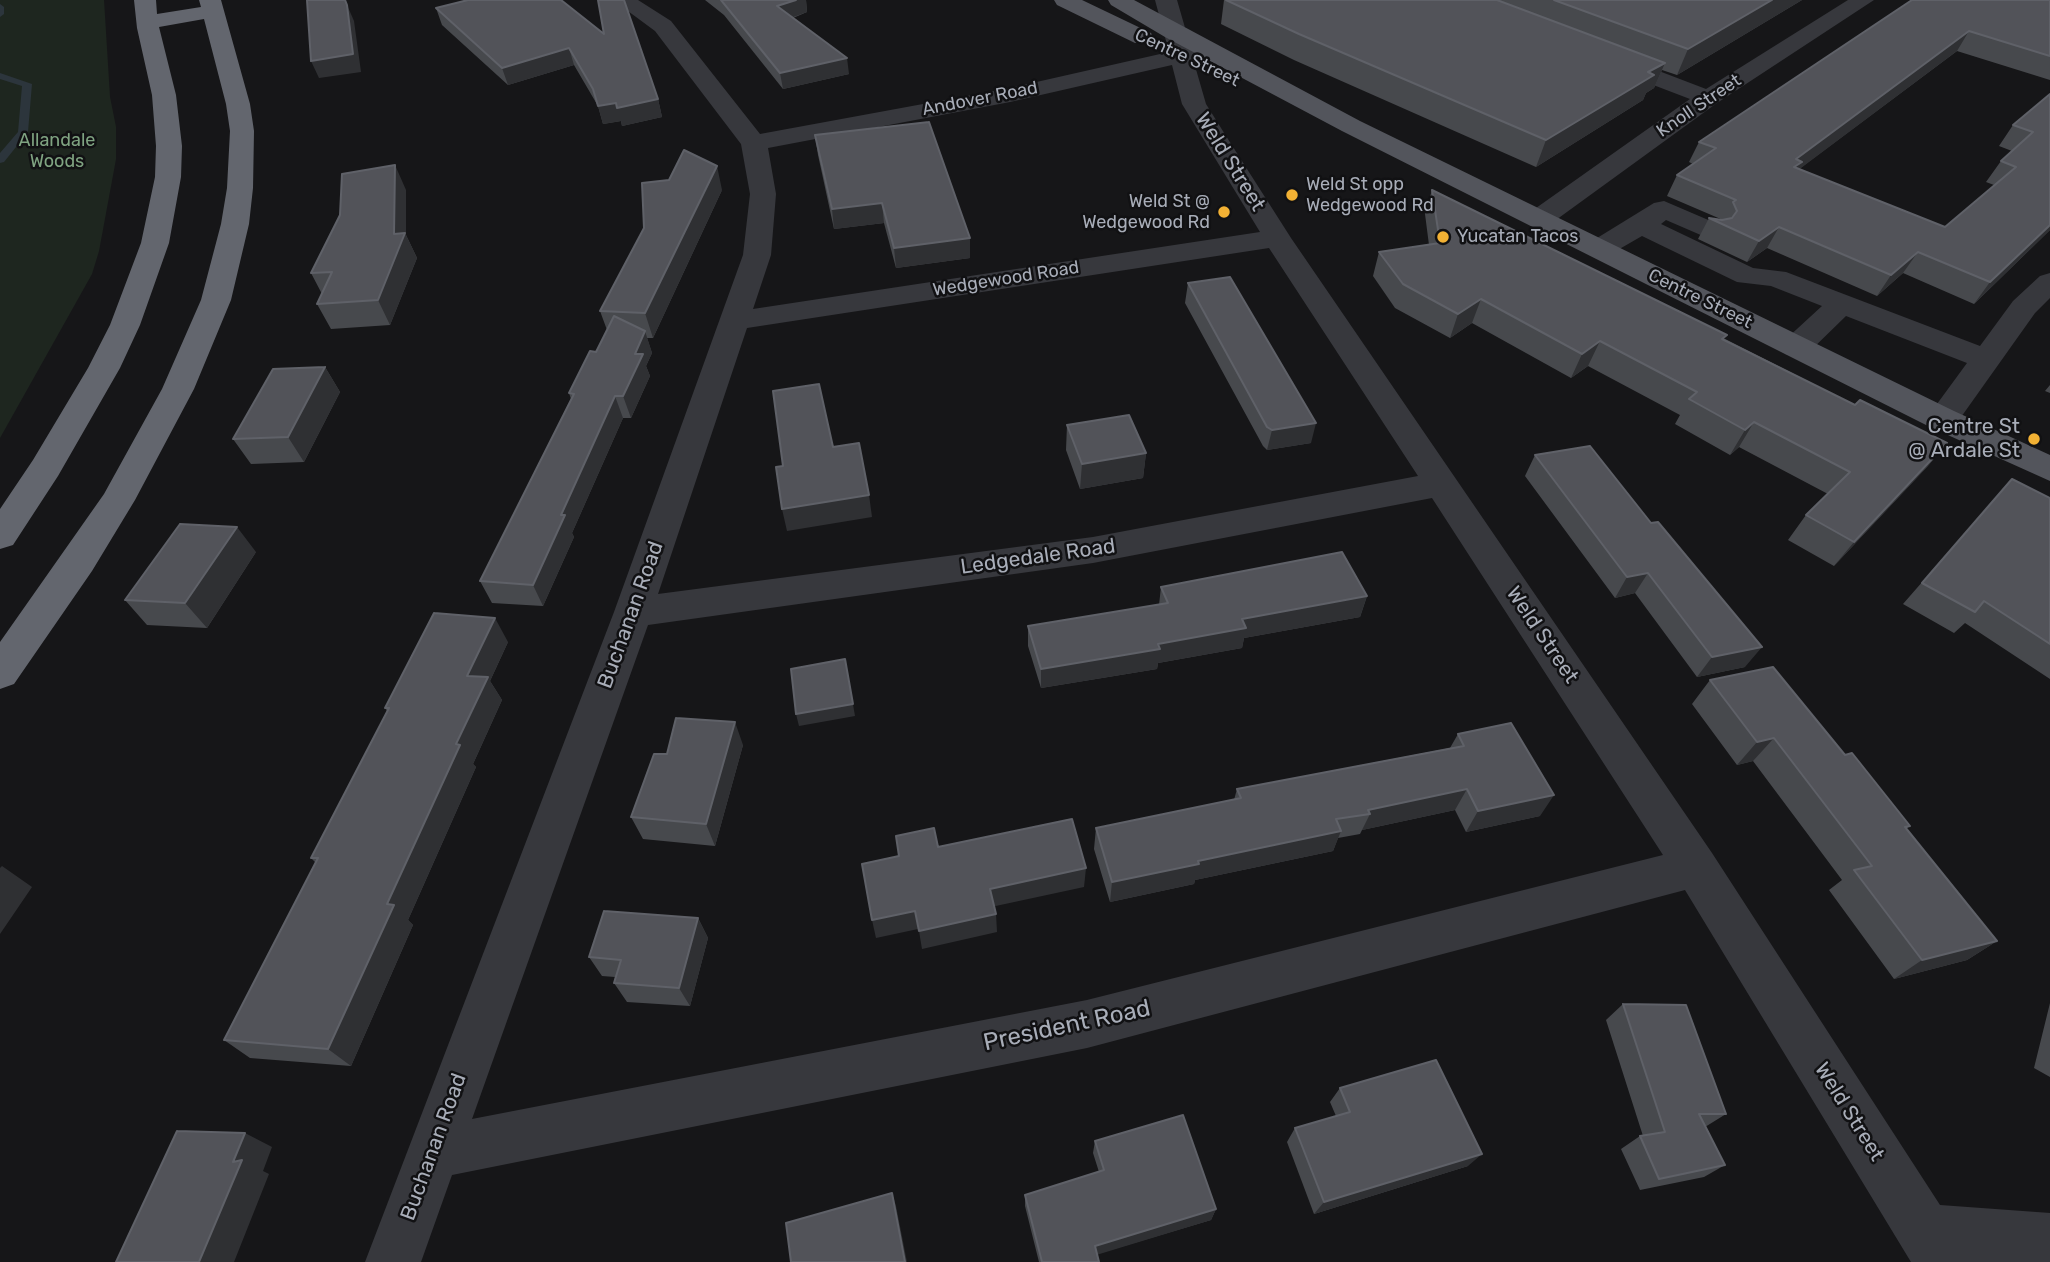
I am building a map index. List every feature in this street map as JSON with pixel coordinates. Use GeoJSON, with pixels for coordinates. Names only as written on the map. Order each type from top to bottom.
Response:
{"type":"FeatureCollection","features":[{"type":"Feature","properties":{"kind":"highway"},"geometry":{"type":"LineString","coordinates":[[0,536],[71,428],[104,368],[125,325],[155,243],[168,177],[170,146],[164,95],[146,11],[211,6],[239,104],[242,140],[235,224],[216,300],[178,389],[118,500],[72,572],[0,673]]}},
{"type":"Feature","properties":{"kind":"main road","name":"Centre Street"},"geometry":{"type":"LineString","coordinates":[[1065,0],[1181,34]]}},
{"type":"Feature","properties":{"kind":"main road","name":"Centre Street"},"geometry":{"type":"LineString","coordinates":[[1119,0],[1181,34],[1221,75],[1351,126],[1942,419],[2050,469]]}},
{"type":"Feature","properties":{"kind":"street","name":"Buchanan Road"},"geometry":{"type":"LineString","coordinates":[[393,1262],[431,1153],[633,612],[757,255],[763,194],[754,143],[663,26],[624,0]]}},
{"type":"Feature","properties":{"kind":"street","name":"Knoll Street"},"geometry":{"type":"LineString","coordinates":[[1539,219],[1708,98],[1863,0]]}},
{"type":"Feature","properties":{"kind":"street","name":"Andover Road"},"geometry":{"type":"LineString","coordinates":[[754,143],[1010,95],[1181,34]]}},
{"type":"Feature","properties":{"kind":"street","name":"Weld Street"},"geometry":{"type":"LineString","coordinates":[[1181,34],[1194,104],[1278,238],[1696,867],[1933,1247]]}},
{"type":"Feature","properties":{"kind":"street"},"geometry":{"type":"LineString","coordinates":[[1588,52],[1708,98]]}},
{"type":"Feature","properties":{"kind":"street"},"geometry":{"type":"LineString","coordinates":[[1600,249],[1664,209],[1710,231]]}},
{"type":"Feature","properties":{"kind":"street"},"geometry":{"type":"LineString","coordinates":[[1642,225],[1747,276],[1776,278],[1986,359]]}},
{"type":"Feature","properties":{"kind":"street","name":"Wedgewood Road"},"geometry":{"type":"LineString","coordinates":[[735,321],[1278,238]]}},
{"type":"Feature","properties":{"kind":"street"},"geometry":{"type":"LineString","coordinates":[[1758,254],[1769,260],[1776,278]]}},
{"type":"Feature","properties":{"kind":"street"},"geometry":{"type":"LineString","coordinates":[[1942,419],[2024,307],[2050,282]]}},
{"type":"Feature","properties":{"kind":"street"},"geometry":{"type":"LineString","coordinates":[[1796,347],[1842,303]]}},
{"type":"Feature","properties":{"kind":"street","name":"Ledgedale Road"},"geometry":{"type":"LineString","coordinates":[[633,612],[1093,550],[1442,484]]}},
{"type":"Feature","properties":{"kind":"street","name":"President Road"},"geometry":{"type":"LineString","coordinates":[[431,1153],[1087,1024],[1696,867]]}},
{"type":"Feature","properties":{"kind":"street"},"geometry":{"type":"LineString","coordinates":[[1933,1247],[2050,1240]]}},
{"type":"Feature","properties":{"kind":"green space","name":"Allandale Woods"},"geometry":{"type":"Polygon","coordinates":[[[0,0],[104,0],[110,97],[116,127],[116,159],[99,251],[92,274],[0,438],[0,0]]]}},
{"type":"Feature","properties":{"kind":"building"},"geometry":{"type":"Polygon","coordinates":[[[307,0],[345,0],[353,54],[311,61],[307,0]]]}},
{"type":"Feature","properties":{"kind":"building"},"geometry":{"type":"Polygon","coordinates":[[[468,0],[561,0],[604,34],[598,0],[624,0],[658,99],[617,108],[616,103],[598,106],[593,89],[569,48],[502,68],[436,8],[468,0]]]}},
{"type":"Feature","properties":{"kind":"building"},"geometry":{"type":"Polygon","coordinates":[[[721,0],[796,0],[777,6],[847,58],[780,73],[721,0]]]}},
{"type":"Feature","properties":{"kind":"building"},"geometry":{"type":"Polygon","coordinates":[[[1226,0],[1497,0],[1665,63],[1648,72],[1654,75],[1546,140],[1226,0]]]}},
{"type":"Feature","properties":{"kind":"building"},"geometry":{"type":"Polygon","coordinates":[[[1554,0],[1772,0],[1688,49],[1554,0]]]}},
{"type":"Feature","properties":{"kind":"building"},"geometry":{"type":"Polygon","coordinates":[[[1912,0],[2050,0],[2050,56],[1969,31],[1796,159],[1802,162],[1794,167],[1945,227],[2016,167],[2001,161],[2033,132],[2013,125],[2050,94],[2050,225],[1990,282],[1918,252],[1891,275],[1779,227],[1759,241],[1709,218],[1732,218],[1737,211],[1733,202],[1736,200],[1677,175],[1716,148],[1699,142],[1912,0]]]}},
{"type":"Feature","properties":{"kind":"building"},"geometry":{"type":"Polygon","coordinates":[[[929,122],[970,238],[894,248],[882,203],[832,209],[815,135],[929,122]]]}},
{"type":"Feature","properties":{"kind":"building"},"geometry":{"type":"Polygon","coordinates":[[[684,150],[717,166],[645,313],[600,311],[644,228],[642,183],[669,180],[684,150]]]}},
{"type":"Feature","properties":{"kind":"building"},"geometry":{"type":"Polygon","coordinates":[[[395,165],[394,234],[405,233],[378,300],[317,304],[332,272],[311,273],[340,215],[342,174],[395,165]]]}},
{"type":"Feature","properties":{"kind":"building"},"geometry":{"type":"Polygon","coordinates":[[[1432,190],[1727,335],[1722,339],[1855,405],[1860,400],[1947,443],[1854,542],[1806,515],[1850,472],[1754,422],[1745,430],[1689,399],[1697,392],[1600,341],[1582,354],[1481,299],[1458,314],[1403,284],[1379,252],[1440,243],[1432,190]]]}},
{"type":"Feature","properties":{"kind":"building"},"geometry":{"type":"Polygon","coordinates":[[[1230,277],[1316,423],[1272,430],[1267,427],[1188,283],[1230,277]]]}},
{"type":"Feature","properties":{"kind":"building"},"geometry":{"type":"Polygon","coordinates":[[[614,316],[645,331],[635,354],[643,354],[623,396],[615,396],[561,515],[565,515],[533,585],[480,581],[574,394],[569,393],[590,351],[596,352],[614,316]]]}},
{"type":"Feature","properties":{"kind":"building"},"geometry":{"type":"Polygon","coordinates":[[[325,367],[288,437],[233,439],[273,369],[325,367]]]}},
{"type":"Feature","properties":{"kind":"building"},"geometry":{"type":"Polygon","coordinates":[[[819,384],[833,447],[859,443],[869,495],[782,509],[776,467],[783,466],[773,391],[819,384]]]}},
{"type":"Feature","properties":{"kind":"building"},"geometry":{"type":"Polygon","coordinates":[[[1129,415],[1146,453],[1082,464],[1067,425],[1129,415]]]}},
{"type":"Feature","properties":{"kind":"building"},"geometry":{"type":"Polygon","coordinates":[[[1590,446],[1651,523],[1658,522],[1762,647],[1712,657],[1648,573],[1627,577],[1535,455],[1590,446]]]}},
{"type":"Feature","properties":{"kind":"building"},"geometry":{"type":"Polygon","coordinates":[[[2012,479],[2050,498],[2050,644],[1984,601],[1975,612],[1922,583],[2012,479]]]}},
{"type":"Feature","properties":{"kind":"building"},"geometry":{"type":"Polygon","coordinates":[[[180,524],[237,527],[185,603],[125,600],[180,524]]]}},
{"type":"Feature","properties":{"kind":"building"},"geometry":{"type":"Polygon","coordinates":[[[1342,552],[1367,596],[1242,619],[1246,628],[1158,644],[1160,649],[1041,669],[1028,626],[1168,603],[1161,587],[1342,552]]]}},
{"type":"Feature","properties":{"kind":"building"},"geometry":{"type":"Polygon","coordinates":[[[434,613],[495,618],[467,676],[488,677],[387,904],[394,905],[328,1049],[224,1040],[318,858],[311,858],[389,708],[385,708],[434,613]]]}},
{"type":"Feature","properties":{"kind":"building"},"geometry":{"type":"Polygon","coordinates":[[[845,659],[853,704],[796,714],[791,669],[845,659]]]}},
{"type":"Feature","properties":{"kind":"building"},"geometry":{"type":"Polygon","coordinates":[[[1773,667],[1845,755],[1852,753],[1910,826],[1905,827],[1997,941],[1922,960],[1854,870],[1872,866],[1774,738],[1757,742],[1710,680],[1773,667]]]}},
{"type":"Feature","properties":{"kind":"building"},"geometry":{"type":"Polygon","coordinates":[[[676,718],[735,722],[706,824],[631,817],[654,754],[667,754],[676,718]]]}},
{"type":"Feature","properties":{"kind":"building"},"geometry":{"type":"Polygon","coordinates":[[[1511,723],[1554,795],[1478,811],[1467,789],[1368,810],[1370,814],[1336,819],[1341,831],[1112,882],[1096,828],[1241,798],[1237,789],[1464,746],[1458,734],[1511,723]]]}},
{"type":"Feature","properties":{"kind":"building"},"geometry":{"type":"Polygon","coordinates":[[[1072,819],[1086,868],[990,889],[996,914],[919,931],[915,911],[872,920],[862,864],[899,856],[896,836],[934,828],[938,847],[1072,819]]]}},
{"type":"Feature","properties":{"kind":"building"},"geometry":{"type":"Polygon","coordinates":[[[604,911],[698,918],[679,988],[614,983],[621,960],[589,957],[604,911]]]}},
{"type":"Feature","properties":{"kind":"building"},"geometry":{"type":"Polygon","coordinates":[[[1623,1004],[1686,1005],[1726,1114],[1699,1114],[1725,1165],[1659,1179],[1640,1136],[1665,1132],[1623,1004]]]}},
{"type":"Feature","properties":{"kind":"building"},"geometry":{"type":"Polygon","coordinates":[[[1436,1060],[1482,1154],[1324,1202],[1295,1128],[1350,1112],[1340,1088],[1436,1060]]]}},
{"type":"Feature","properties":{"kind":"building"},"geometry":{"type":"Polygon","coordinates":[[[1183,1115],[1216,1209],[1095,1246],[1099,1262],[1042,1262],[1025,1195],[1104,1170],[1095,1141],[1183,1115]]]}},
{"type":"Feature","properties":{"kind":"building"},"geometry":{"type":"Polygon","coordinates":[[[177,1131],[245,1133],[233,1162],[242,1160],[199,1262],[116,1262],[177,1131]]]}},
{"type":"Feature","properties":{"kind":"building"},"geometry":{"type":"Polygon","coordinates":[[[892,1193],[905,1262],[791,1262],[786,1223],[892,1193]]]}},
{"type":"Feature","properties":{"kind":"waterway"},"geometry":{"type":"LineString","coordinates":[[0,7],[0,14]]}},
{"type":"Feature","properties":{"kind":"waterway"},"geometry":{"type":"LineString","coordinates":[[0,76],[27,84],[23,132],[0,160]]}},
{"type":"Feature","properties":{"kind":"place","name":"Weld St opp Wedgewood Rd"},"geometry":{"type":"Point","coordinates":[1292,195]}},
{"type":"Feature","properties":{"kind":"place","name":"Weld St @ Wedgewood Rd"},"geometry":{"type":"Point","coordinates":[1224,212]}},
{"type":"Feature","properties":{"kind":"place","name":"Yucatan Tacos"},"geometry":{"type":"Point","coordinates":[1443,237]}},
{"type":"Feature","properties":{"kind":"place","name":"Centre St @ Ardale St"},"geometry":{"type":"Point","coordinates":[2034,439]}}]}
